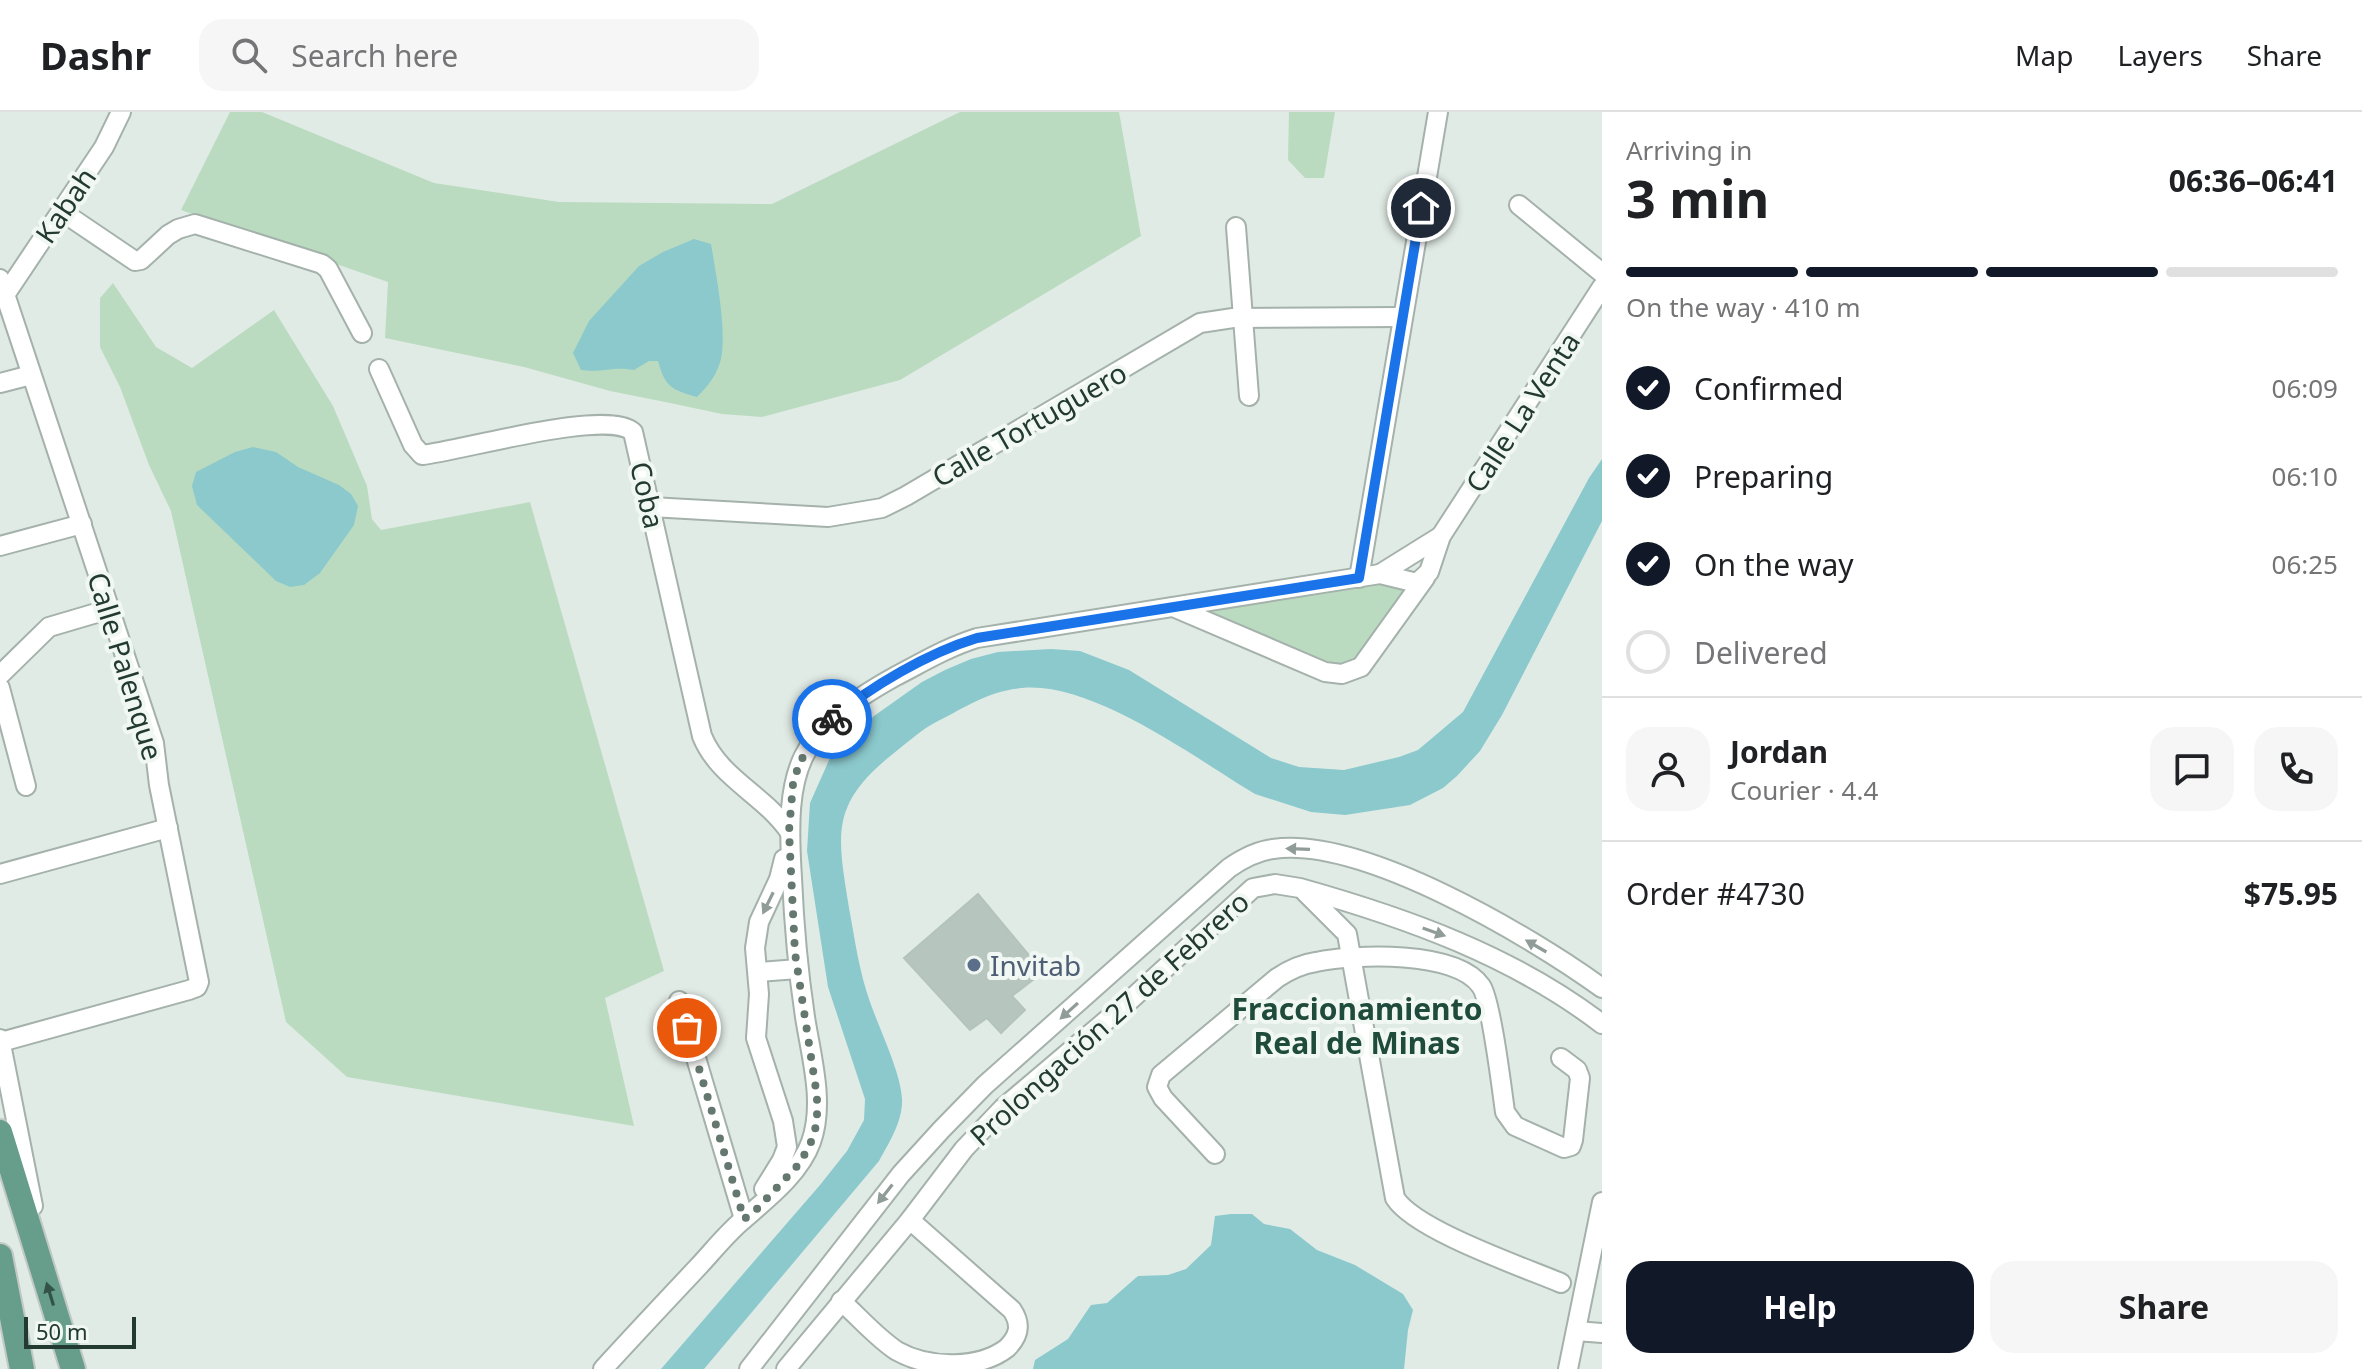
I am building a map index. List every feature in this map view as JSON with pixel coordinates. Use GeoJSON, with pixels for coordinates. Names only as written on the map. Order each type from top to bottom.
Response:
{"type":"FeatureCollection","features":[{"type":"Feature","properties":{"kind":"main road"},"geometry":{"type":"LineString","coordinates":[[0,1132],[77,1368]]}},
{"type":"Feature","properties":{"kind":"main road"},"geometry":{"type":"LineString","coordinates":[[0,1256],[22,1369]]}},
{"type":"Feature","properties":{"kind":"main road"},"geometry":{"type":"LineString","coordinates":[[0,1290],[15,1338]]}},
{"type":"Feature","properties":{"kind":"street","name":"Kabah"},"geometry":{"type":"LineString","coordinates":[[2,287],[61,211],[104,147],[121,112]]}},
{"type":"Feature","properties":{"kind":"street"},"geometry":{"type":"LineString","coordinates":[[1359,578],[1438,112]]}},
{"type":"Feature","properties":{"kind":"street"},"geometry":{"type":"LineString","coordinates":[[1519,205],[1602,273]]}},
{"type":"Feature","properties":{"kind":"street"},"geometry":{"type":"LineString","coordinates":[[61,211],[135,261],[141,260],[173,232],[195,224],[322,264],[328,269],[362,333]]}},
{"type":"Feature","properties":{"kind":"street"},"geometry":{"type":"LineString","coordinates":[[1236,227],[1249,396]]}},
{"type":"Feature","properties":{"kind":"street","name":"Calle Palenque"},"geometry":{"type":"LineString","coordinates":[[0,1041],[199,985],[154,743],[2,287]]}},
{"type":"Feature","properties":{"kind":"street","name":"Calle La Venta"},"geometry":{"type":"LineString","coordinates":[[1173,607],[1325,672],[1337,675],[1361,667],[1425,577],[1441,536],[1602,287]]}},
{"type":"Feature","properties":{"kind":"street","name":"Calle Tortuguero"},"geometry":{"type":"LineString","coordinates":[[651,507],[828,517],[882,508],[1208,320],[1402,317]]}},
{"type":"Feature","properties":{"kind":"street","name":"Coba"},"geometry":{"type":"LineString","coordinates":[[379,369],[413,445],[422,455],[569,428],[618,424],[627,427],[635,437],[707,749],[724,771],[765,802],[789,831]]}},
{"type":"Feature","properties":{"kind":"street"},"geometry":{"type":"LineString","coordinates":[[0,383],[31,375]]}},
{"type":"Feature","properties":{"kind":"street"},"geometry":{"type":"LineString","coordinates":[[0,546],[82,524]]}},
{"type":"Feature","properties":{"kind":"street","name":"Calle La Venta"},"geometry":{"type":"LineString","coordinates":[[603,1369],[799,1164],[810,1145],[817,1123],[817,1096],[798,969],[789,831],[793,784],[807,749],[831,719],[864,694],[951,646],[977,638],[1380,574],[1441,536]]}},
{"type":"Feature","properties":{"kind":"street","name":"Calle La Venta"},"geometry":{"type":"LineString","coordinates":[[1380,574],[1408,583],[1417,583],[1425,577]]}},
{"type":"Feature","properties":{"kind":"street"},"geometry":{"type":"LineString","coordinates":[[0,675],[49,627],[110,609]]}},
{"type":"Feature","properties":{"kind":"street"},"geometry":{"type":"LineString","coordinates":[[0,688],[26,786]]}},
{"type":"Feature","properties":{"kind":"street"},"geometry":{"type":"LineString","coordinates":[[0,874],[168,828]]}},
{"type":"Feature","properties":{"kind":"street"},"geometry":{"type":"LineString","coordinates":[[744,1219],[787,1147],[783,1121],[756,1038],[759,994],[755,948],[757,930],[779,879],[785,856],[783,838],[789,831]]}},
{"type":"Feature","properties":{"kind":"street","name":"Prolongación 27 de Febrero"},"geometry":{"type":"LineString","coordinates":[[749,1369],[901,1174],[942,1129],[985,1085],[1229,868],[1248,856],[1272,849],[1323,850],[1376,865],[1477,912],[1602,988]]}},
{"type":"Feature","properties":{"kind":"street","name":"Prolongación 27 de Febrero"},"geometry":{"type":"LineString","coordinates":[[786,1369],[910,1220],[964,1149],[1003,1108],[1128,1002],[1245,893],[1263,885],[1300,888],[1483,951],[1551,989],[1602,1024]]}},
{"type":"Feature","properties":{"kind":"street"},"geometry":{"type":"LineString","coordinates":[[1300,888],[1344,928],[1351,952],[1395,1198],[1401,1208],[1436,1230],[1561,1283]]}},
{"type":"Feature","properties":{"kind":"street"},"geometry":{"type":"LineString","coordinates":[[1351,952],[1355,929],[1368,919],[1389,917]]}},
{"type":"Feature","properties":{"kind":"street"},"geometry":{"type":"LineString","coordinates":[[1215,1154],[1163,1098],[1157,1087],[1161,1075],[1288,971],[1351,952],[1439,962],[1467,973],[1477,981],[1485,992],[1505,1112],[1509,1120],[1515,1126],[1568,1148],[1573,1140],[1579,1074],[1561,1058]]}},
{"type":"Feature","properties":{"kind":"street"},"geometry":{"type":"LineString","coordinates":[[1567,965],[1586,969],[1602,966]]}},
{"type":"Feature","properties":{"kind":"street"},"geometry":{"type":"LineString","coordinates":[[758,972],[798,969]]}},
{"type":"Feature","properties":{"kind":"street"},"geometry":{"type":"LineString","coordinates":[[1105,978],[1128,1002]]}},
{"type":"Feature","properties":{"kind":"street"},"geometry":{"type":"LineString","coordinates":[[1551,989],[1602,1038]]}},
{"type":"Feature","properties":{"kind":"street"},"geometry":{"type":"LineString","coordinates":[[679,1001],[744,1219]]}},
{"type":"Feature","properties":{"kind":"street"},"geometry":{"type":"LineString","coordinates":[[0,1041],[34,1212],[37,1251]]}},
{"type":"Feature","properties":{"kind":"street"},"geometry":{"type":"LineString","coordinates":[[942,1129],[964,1149]]}},
{"type":"Feature","properties":{"kind":"street"},"geometry":{"type":"LineString","coordinates":[[1568,1369],[1576,1331],[1594,1283],[1602,1202]]}},
{"type":"Feature","properties":{"kind":"street"},"geometry":{"type":"LineString","coordinates":[[841,1301],[897,1351],[935,1364],[978,1368],[990,1363],[1013,1342],[1019,1326],[1012,1310],[910,1220]]}},
{"type":"Feature","properties":{"kind":"street"},"geometry":{"type":"LineString","coordinates":[[1576,1331],[1602,1333]]}},
{"type":"Feature","properties":{"kind":"green space"},"geometry":{"type":"Polygon","coordinates":[[[230,112],[262,112],[434,183],[559,202],[772,204],[960,112],[1119,112],[1141,236],[900,380],[762,417],[722,414],[385,338],[388,282],[181,210],[230,112]]]}},
{"type":"Feature","properties":{"kind":"green space"},"geometry":{"type":"Polygon","coordinates":[[[1289,112],[1335,112],[1324,178],[1305,178],[1288,160],[1289,112]]]}},
{"type":"Feature","properties":{"kind":"green space"},"geometry":{"type":"Polygon","coordinates":[[[113,283],[156,347],[192,368],[274,310],[333,406],[367,486],[372,519],[381,530],[530,502],[664,971],[605,998],[634,1126],[347,1077],[286,1022],[171,511],[149,465],[120,387],[100,347],[100,298],[113,283]]]}},
{"type":"Feature","properties":{"kind":"green space"},"geometry":{"type":"Polygon","coordinates":[[[1380,574],[1415,593],[1350,673],[1173,607],[1380,574]]]}},
{"type":"Feature","properties":{"kind":"water"},"geometry":{"type":"Polygon","coordinates":[[[694,239],[711,244],[722,318],[721,359],[705,389],[697,397],[676,389],[667,382],[658,361],[649,361],[634,370],[581,370],[573,353],[589,321],[639,266],[694,239]]]}},
{"type":"Feature","properties":{"kind":"water"},"geometry":{"type":"Polygon","coordinates":[[[253,447],[276,452],[298,467],[339,485],[351,494],[358,506],[354,525],[320,573],[304,585],[290,587],[276,581],[197,505],[192,486],[196,472],[235,452],[253,447]]]}},
{"type":"Feature","properties":{"kind":"water"},"geometry":{"type":"Polygon","coordinates":[[[1602,459],[1602,521],[1502,715],[1480,751],[1457,776],[1443,788],[1410,805],[1345,815],[1311,812],[1255,794],[1111,709],[1050,689],[1022,688],[998,692],[978,700],[926,728],[873,771],[848,805],[841,839],[842,859],[863,979],[901,1088],[902,1107],[898,1124],[879,1161],[704,1369],[661,1369],[820,1185],[847,1151],[864,1120],[865,1099],[828,987],[807,851],[810,803],[830,758],[874,716],[922,682],[945,670],[998,652],[1051,649],[1080,651],[1129,670],[1271,758],[1299,767],[1344,770],[1418,750],[1463,712],[1602,459]]]}},
{"type":"Feature","properties":{"kind":"water"},"geometry":{"type":"Polygon","coordinates":[[[1252,1214],[1264,1224],[1290,1229],[1317,1250],[1355,1265],[1403,1294],[1413,1310],[1404,1369],[1033,1369],[1035,1360],[1068,1339],[1091,1305],[1107,1303],[1138,1276],[1168,1275],[1186,1269],[1211,1245],[1215,1216],[1252,1214]]]}},
{"type":"Feature","properties":{"kind":"building","name":"Invitab"},"geometry":{"type":"Polygon","coordinates":[[[978,894],[1043,972],[1012,996],[1025,1010],[1001,1033],[987,1018],[970,1030],[904,958],[978,894]]]}},
{"type":"Feature","properties":{"kind":"way so far"},"geometry":{"type":"LineString","coordinates":[[687,1028],[744,1219],[799,1164],[810,1145],[817,1123],[817,1096],[795,953],[789,831],[793,784],[799,764],[812,741],[832,719]]}},
{"type":"Feature","properties":{"kind":"place","name":"Invitab"},"geometry":{"type":"Point","coordinates":[974,965]}},
{"type":"Feature","properties":{"kind":"district","name":"Fraccionamiento Real de Minas"},"geometry":{"type":"Point","coordinates":[1357,1025]}},
{"type":"Feature","properties":{"kind":"route"},"geometry":{"type":"LineString","coordinates":[[832,719],[864,694],[951,646],[977,638],[1359,578],[1421,208]]}}]}
